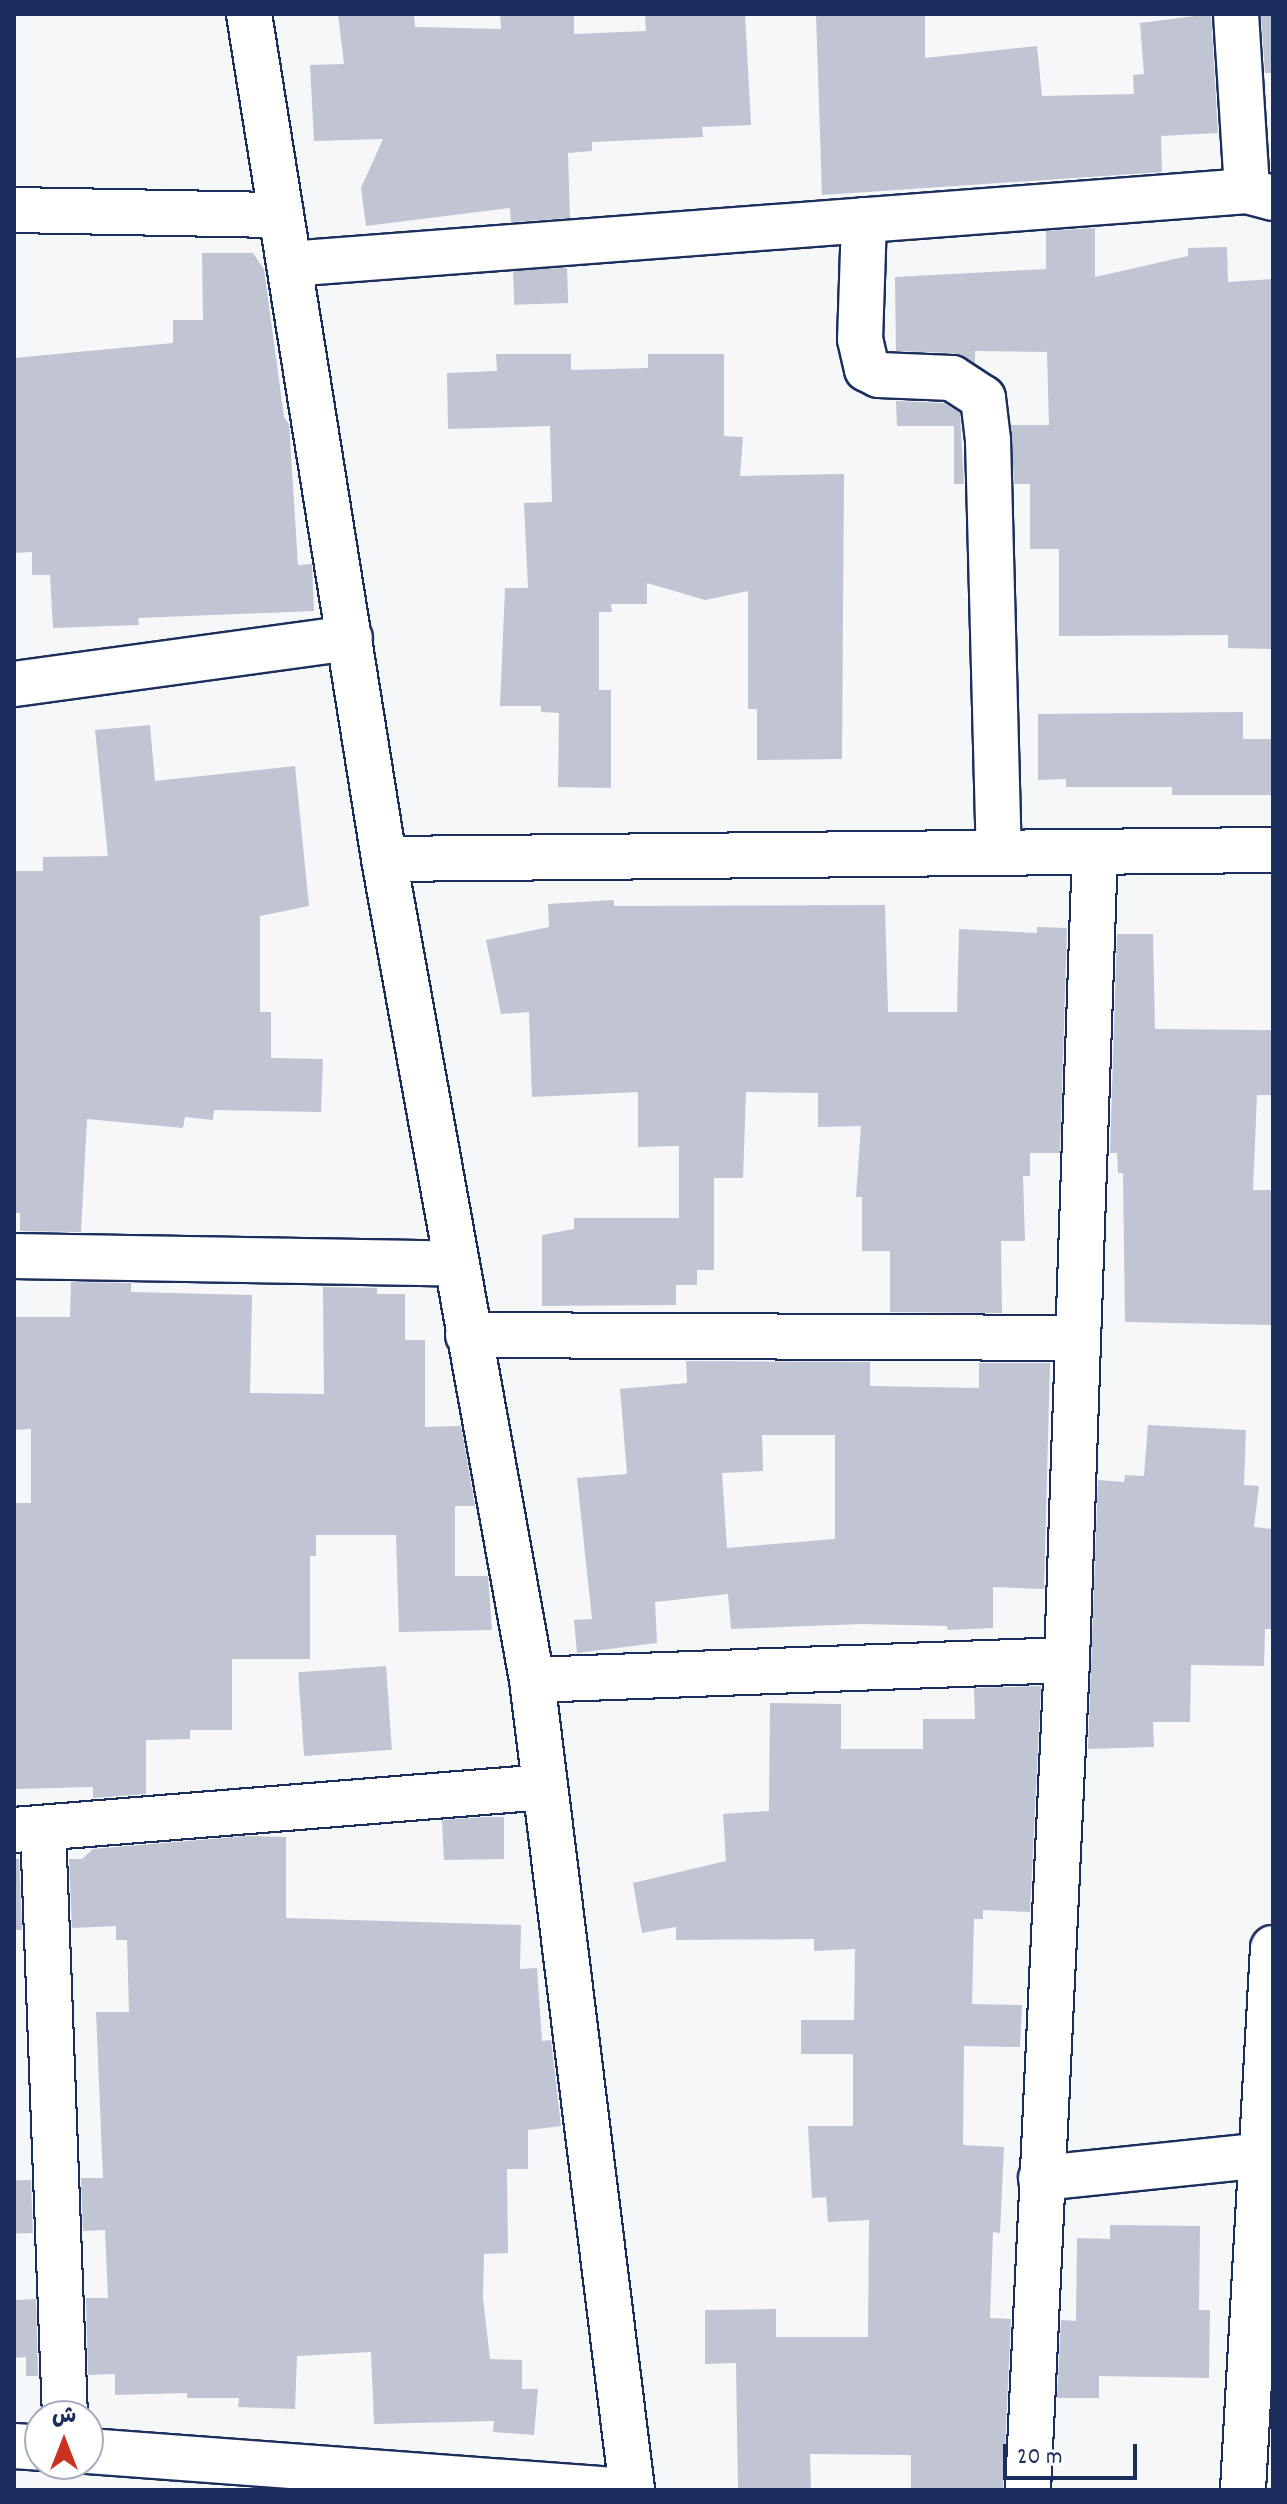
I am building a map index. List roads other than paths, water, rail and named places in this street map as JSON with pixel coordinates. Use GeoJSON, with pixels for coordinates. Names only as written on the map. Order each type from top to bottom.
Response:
{"type":"FeatureCollection","features":[{"type":"Feature","properties":{"kind":"street"},"geometry":{"type":"LineString","coordinates":[[249,14],[384,859],[532,1680],[632,2490]]}},
{"type":"Feature","properties":{"kind":"street"},"geometry":{"type":"LineString","coordinates":[[289,264],[864,220],[1260,195],[1236,14]]}},
{"type":"Feature","properties":{"kind":"street"},"geometry":{"type":"LineString","coordinates":[[14,210],[281,215]]}},
{"type":"Feature","properties":{"kind":"street"},"geometry":{"type":"LineString","coordinates":[[864,220],[860,339],[867,369],[879,375],[952,378],[983,398],[988,440],[999,850]]}},
{"type":"Feature","properties":{"kind":"street"},"geometry":{"type":"LineString","coordinates":[[14,684],[350,638]]}},
{"type":"Feature","properties":{"kind":"street"},"geometry":{"type":"LineString","coordinates":[[384,859],[999,850],[1273,850]]}},
{"type":"Feature","properties":{"kind":"street"},"geometry":{"type":"LineString","coordinates":[[1028,2490],[1067,1660],[1075,1338],[1095,852]]}},
{"type":"Feature","properties":{"kind":"street"},"geometry":{"type":"LineString","coordinates":[[14,1256],[456,1264]]}},
{"type":"Feature","properties":{"kind":"street"},"geometry":{"type":"LineString","coordinates":[[468,1335],[1075,1338]]}},
{"type":"Feature","properties":{"kind":"street"},"geometry":{"type":"LineString","coordinates":[[532,1680],[1067,1660]]}},
{"type":"Feature","properties":{"kind":"street"},"geometry":{"type":"LineString","coordinates":[[63,2400],[33,2154],[28,1829],[545,1787]]}},
{"type":"Feature","properties":{"kind":"street"},"geometry":{"type":"LineString","coordinates":[[1243,2490],[1268,2155],[1273,1948]]}},
{"type":"Feature","properties":{"kind":"street"},"geometry":{"type":"LineString","coordinates":[[1041,2178],[1268,2155]]}},
{"type":"Feature","properties":{"kind":"street"},"geometry":{"type":"LineString","coordinates":[[104,2452],[614,2490]]}}]}
